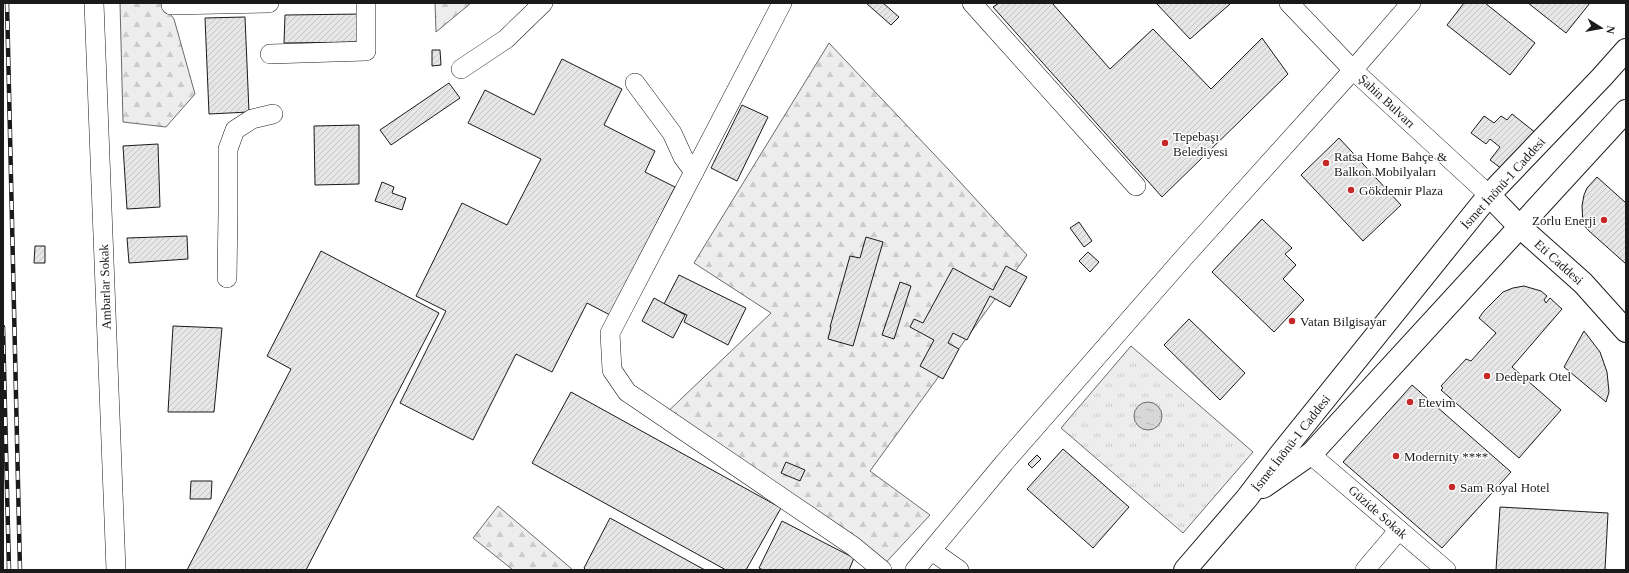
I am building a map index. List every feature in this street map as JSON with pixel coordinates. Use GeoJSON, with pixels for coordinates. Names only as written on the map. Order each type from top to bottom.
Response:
{"type":"FeatureCollection","features":[{"type":"Feature","properties":{"kind":"main road","name":"İsmet İnönü-1 Caddesi"},"geometry":{"type":"LineString","coordinates":[[1248,498],[1279,456],[1489,194],[1602,77],[1626,50]]}},
{"type":"Feature","properties":{"kind":"main road","name":"İsmet İnönü-1 Caddesi"},"geometry":{"type":"LineString","coordinates":[[1248,498],[1310,454],[1626,111]]}},
{"type":"Feature","properties":{"kind":"main road","name":"Eti Caddesi"},"geometry":{"type":"LineString","coordinates":[[1489,194],[1520,227],[1583,283],[1626,331]]}},
{"type":"Feature","properties":{"kind":"main road"},"geometry":{"type":"LineString","coordinates":[[1186,570],[1248,498]]}},
{"type":"Feature","properties":{"kind":"street","name":"Ambarlar Sokak"},"geometry":{"type":"LineString","coordinates":[[94,3],[116,570]]}},
{"type":"Feature","properties":{"kind":"street"},"geometry":{"type":"LineString","coordinates":[[171,5],[269,3]]}},
{"type":"Feature","properties":{"kind":"street"},"geometry":{"type":"LineString","coordinates":[[270,54],[366,51],[366,3]]}},
{"type":"Feature","properties":{"kind":"street"},"geometry":{"type":"LineString","coordinates":[[461,68],[506,39],[543,3]]}},
{"type":"Feature","properties":{"kind":"street"},"geometry":{"type":"LineString","coordinates":[[782,3],[610,333],[612,370],[627,392],[853,546],[882,570]]}},
{"type":"Feature","properties":{"kind":"street"},"geometry":{"type":"LineString","coordinates":[[972,3],[1136,186]]}},
{"type":"Feature","properties":{"kind":"street","name":"Şahin Bulvarı"},"geometry":{"type":"LineString","coordinates":[[1289,3],[1353,70],[1489,194]]}},
{"type":"Feature","properties":{"kind":"street"},"geometry":{"type":"LineString","coordinates":[[915,570],[1004,463],[1182,260],[1353,70],[1411,3]]}},
{"type":"Feature","properties":{"kind":"street"},"geometry":{"type":"LineString","coordinates":[[635,83],[672,133],[684,157],[694,172]]}},
{"type":"Feature","properties":{"kind":"street"},"geometry":{"type":"LineString","coordinates":[[227,278],[228,149],[235,130],[252,119],[273,114]]}},
{"type":"Feature","properties":{"kind":"street","name":"Güzide Sokak"},"geometry":{"type":"LineString","coordinates":[[1310,454],[1446,570]]}},
{"type":"Feature","properties":{"kind":"street"},"geometry":{"type":"LineString","coordinates":[[1366,570],[1399,530]]}},
{"type":"Feature","properties":{"kind":"street"},"geometry":{"type":"LineString","coordinates":[[932,551],[959,570]]}},
{"type":"Feature","properties":{"kind":"green space"},"geometry":{"type":"Polygon","coordinates":[[[120,3],[162,3],[174,19],[195,94],[166,127],[123,122],[120,3]]]}},
{"type":"Feature","properties":{"kind":"green space"},"geometry":{"type":"Polygon","coordinates":[[[435,3],[471,3],[436,32],[435,3]]]}},
{"type":"Feature","properties":{"kind":"green space"},"geometry":{"type":"Polygon","coordinates":[[[829,43],[1027,255],[870,471],[930,515],[879,570],[660,419],[771,313],[694,263],[829,43]]]}},
{"type":"Feature","properties":{"kind":"green space"},"geometry":{"type":"Polygon","coordinates":[[[1131,346],[1253,452],[1183,533],[1061,428],[1131,346]]]}},
{"type":"Feature","properties":{"kind":"green space"},"geometry":{"type":"Polygon","coordinates":[[[498,506],[573,570],[513,570],[473,538],[498,506]]]}},
{"type":"Feature","properties":{"kind":"water"},"geometry":{"type":"Polygon","coordinates":[[[1148,402],[1158,406],[1162,416],[1158,426],[1148,430],[1138,426],[1134,416],[1138,406],[1148,402]]]}},
{"type":"Feature","properties":{"kind":"building"},"geometry":{"type":"Polygon","coordinates":[[[866,3],[883,3],[899,17],[891,25],[866,3]]]}},
{"type":"Feature","properties":{"kind":"building","name":"Tepebaşı Belediyesi"},"geometry":{"type":"Polygon","coordinates":[[[999,3],[1052,3],[1110,69],[1153,29],[1211,89],[1262,38],[1288,74],[1162,197],[993,7],[999,3]]]}},
{"type":"Feature","properties":{"kind":"building"},"geometry":{"type":"Polygon","coordinates":[[[1156,3],[1229,3],[1230,4],[1190,39],[1156,3]]]}},
{"type":"Feature","properties":{"kind":"building"},"geometry":{"type":"Polygon","coordinates":[[[1464,3],[1485,3],[1535,43],[1510,75],[1447,25],[1464,3]]]}},
{"type":"Feature","properties":{"kind":"building"},"geometry":{"type":"Polygon","coordinates":[[[1528,3],[1590,3],[1566,33],[1528,3]]]}},
{"type":"Feature","properties":{"kind":"building"},"geometry":{"type":"Polygon","coordinates":[[[362,14],[362,42],[284,43],[285,15],[362,14]]]}},
{"type":"Feature","properties":{"kind":"building"},"geometry":{"type":"Polygon","coordinates":[[[245,17],[249,112],[209,114],[205,18],[245,17]]]}},
{"type":"Feature","properties":{"kind":"building"},"geometry":{"type":"Polygon","coordinates":[[[432,50],[440,50],[441,65],[432,66],[432,50]]]}},
{"type":"Feature","properties":{"kind":"building"},"geometry":{"type":"Polygon","coordinates":[[[562,59],[622,89],[604,125],[655,151],[645,172],[675,187],[610,315],[587,303],[552,372],[516,354],[473,440],[400,403],[446,311],[416,296],[462,203],[507,225],[541,159],[468,123],[485,90],[534,115],[562,59]]]}},
{"type":"Feature","properties":{"kind":"building"},"geometry":{"type":"Polygon","coordinates":[[[449,83],[460,98],[391,145],[380,130],[449,83]]]}},
{"type":"Feature","properties":{"kind":"building"},"geometry":{"type":"Polygon","coordinates":[[[742,105],[768,117],[737,181],[711,168],[742,105]]]}},
{"type":"Feature","properties":{"kind":"building"},"geometry":{"type":"Polygon","coordinates":[[[1512,114],[1536,133],[1506,172],[1490,160],[1500,147],[1490,139],[1486,144],[1471,133],[1484,116],[1494,123],[1501,116],[1507,120],[1512,114]]]}},
{"type":"Feature","properties":{"kind":"building"},"geometry":{"type":"Polygon","coordinates":[[[359,125],[359,184],[315,185],[314,126],[359,125]]]}},
{"type":"Feature","properties":{"kind":"building","name":"Gökdemir Plaza"},"geometry":{"type":"Polygon","coordinates":[[[1339,138],[1401,205],[1363,241],[1301,175],[1339,138]]]}},
{"type":"Feature","properties":{"kind":"building"},"geometry":{"type":"Polygon","coordinates":[[[158,144],[160,207],[127,209],[123,146],[158,144]]]}},
{"type":"Feature","properties":{"kind":"building","name":"Zorlu Enerji"},"geometry":{"type":"Polygon","coordinates":[[[1597,177],[1626,203],[1626,264],[1583,224],[1582,206],[1584,195],[1587,188],[1597,177]]]}},
{"type":"Feature","properties":{"kind":"building"},"geometry":{"type":"Polygon","coordinates":[[[382,182],[394,187],[392,193],[406,198],[402,210],[375,201],[382,182]]]}},
{"type":"Feature","properties":{"kind":"building"},"geometry":{"type":"Polygon","coordinates":[[[1262,219],[1292,248],[1285,254],[1296,265],[1283,279],[1304,300],[1274,332],[1212,272],[1262,219]]]}},
{"type":"Feature","properties":{"kind":"building"},"geometry":{"type":"Polygon","coordinates":[[[1079,222],[1092,241],[1084,247],[1070,228],[1079,222]]]}},
{"type":"Feature","properties":{"kind":"building"},"geometry":{"type":"Polygon","coordinates":[[[187,236],[188,259],[129,263],[127,238],[187,236]]]}},
{"type":"Feature","properties":{"kind":"building"},"geometry":{"type":"Polygon","coordinates":[[[866,237],[883,242],[853,346],[828,339],[850,256],[860,258],[866,237]]]}},
{"type":"Feature","properties":{"kind":"building"},"geometry":{"type":"Polygon","coordinates":[[[35,246],[45,246],[45,263],[34,263],[35,246]]]}},
{"type":"Feature","properties":{"kind":"building"},"geometry":{"type":"Polygon","coordinates":[[[321,251],[439,313],[306,570],[187,570],[291,369],[267,356],[321,251]]]}},
{"type":"Feature","properties":{"kind":"building"},"geometry":{"type":"Polygon","coordinates":[[[1088,252],[1099,262],[1090,272],[1079,261],[1088,252]]]}},
{"type":"Feature","properties":{"kind":"building"},"geometry":{"type":"Polygon","coordinates":[[[1006,266],[1027,277],[1010,307],[990,296],[967,340],[953,333],[948,343],[959,349],[943,379],[920,366],[934,340],[910,327],[914,319],[923,323],[953,268],[993,290],[1006,266]]]}},
{"type":"Feature","properties":{"kind":"building"},"geometry":{"type":"Polygon","coordinates":[[[679,275],[746,308],[728,345],[684,322],[687,315],[664,304],[679,275]]]}},
{"type":"Feature","properties":{"kind":"building"},"geometry":{"type":"Polygon","coordinates":[[[900,282],[911,286],[894,339],[882,335],[900,282]]]}},
{"type":"Feature","properties":{"kind":"building","name":"Dedepark Otel"},"geometry":{"type":"Polygon","coordinates":[[[1524,286],[1541,291],[1547,296],[1544,300],[1546,303],[1550,298],[1562,309],[1512,367],[1561,410],[1519,458],[1441,390],[1443,388],[1441,386],[1466,359],[1471,361],[1496,333],[1479,318],[1484,311],[1503,292],[1524,286]]]}},
{"type":"Feature","properties":{"kind":"building"},"geometry":{"type":"Polygon","coordinates":[[[654,298],[685,315],[673,338],[642,321],[654,298]]]}},
{"type":"Feature","properties":{"kind":"building"},"geometry":{"type":"Polygon","coordinates":[[[1189,319],[1245,373],[1220,400],[1164,345],[1189,319]]]}},
{"type":"Feature","properties":{"kind":"building"},"geometry":{"type":"Polygon","coordinates":[[[173,326],[222,328],[214,412],[168,412],[173,326]]]}},
{"type":"Feature","properties":{"kind":"building"},"geometry":{"type":"Polygon","coordinates":[[[1584,331],[1600,352],[1607,372],[1609,392],[1606,402],[1564,367],[1584,331]]]}},
{"type":"Feature","properties":{"kind":"building"},"geometry":{"type":"Polygon","coordinates":[[[1412,385],[1511,472],[1442,548],[1343,462],[1412,385]]]}},
{"type":"Feature","properties":{"kind":"building"},"geometry":{"type":"Polygon","coordinates":[[[571,392],[781,508],[746,570],[726,570],[532,463],[571,392]]]}},
{"type":"Feature","properties":{"kind":"building"},"geometry":{"type":"Polygon","coordinates":[[[1063,449],[1129,507],[1093,548],[1027,489],[1063,449]]]}},
{"type":"Feature","properties":{"kind":"building"},"geometry":{"type":"Polygon","coordinates":[[[1037,455],[1041,459],[1032,468],[1028,464],[1037,455]]]}},
{"type":"Feature","properties":{"kind":"building"},"geometry":{"type":"Polygon","coordinates":[[[786,462],[805,470],[800,481],[781,473],[786,462]]]}},
{"type":"Feature","properties":{"kind":"building"},"geometry":{"type":"Polygon","coordinates":[[[191,481],[212,481],[211,499],[190,499],[191,481]]]}},
{"type":"Feature","properties":{"kind":"building"},"geometry":{"type":"Polygon","coordinates":[[[1500,507],[1608,513],[1605,570],[1496,570],[1500,507]]]}},
{"type":"Feature","properties":{"kind":"building"},"geometry":{"type":"Polygon","coordinates":[[[610,518],[705,570],[586,570],[584,568],[610,518]]]}},
{"type":"Feature","properties":{"kind":"building"},"geometry":{"type":"Polygon","coordinates":[[[782,521],[854,558],[849,570],[763,570],[759,568],[782,521]]]}},
{"type":"Feature","properties":{"kind":"railway"},"geometry":{"type":"LineString","coordinates":[[7,3],[20,570]]}},
{"type":"Feature","properties":{"kind":"railway"},"geometry":{"type":"LineString","coordinates":[[3,327],[9,570]]}},
{"type":"Feature","properties":{"kind":"place","name":"Tepebaşı Belediyesi"},"geometry":{"type":"Point","coordinates":[1165,143]}},
{"type":"Feature","properties":{"kind":"place","name":"Ratsa Home Bahçe & Balkon Mobilyaları"},"geometry":{"type":"Point","coordinates":[1326,163]}},
{"type":"Feature","properties":{"kind":"place","name":"Gökdemir Plaza"},"geometry":{"type":"Point","coordinates":[1351,190]}},
{"type":"Feature","properties":{"kind":"place","name":"Zorlu Enerji"},"geometry":{"type":"Point","coordinates":[1604,220]}},
{"type":"Feature","properties":{"kind":"place","name":"Vatan Bilgisayar"},"geometry":{"type":"Point","coordinates":[1292,321]}},
{"type":"Feature","properties":{"kind":"place","name":"Dedepark Otel"},"geometry":{"type":"Point","coordinates":[1487,376]}},
{"type":"Feature","properties":{"kind":"place","name":"Etevim"},"geometry":{"type":"Point","coordinates":[1410,402]}},
{"type":"Feature","properties":{"kind":"place","name":"Modernity ****"},"geometry":{"type":"Point","coordinates":[1396,456]}},
{"type":"Feature","properties":{"kind":"place","name":"Sam Royal Hotel"},"geometry":{"type":"Point","coordinates":[1452,487]}}]}
